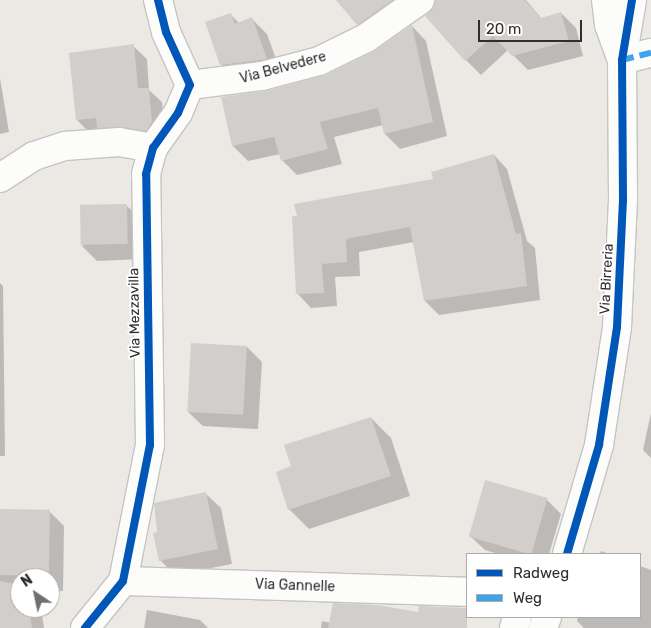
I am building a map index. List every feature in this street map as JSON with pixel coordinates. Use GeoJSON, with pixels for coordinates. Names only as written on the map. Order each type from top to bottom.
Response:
{"type":"FeatureCollection","features":[{"type":"Feature","properties":{"kind":"street"},"geometry":{"type":"LineString","coordinates":[[158,0],[169,41],[190,85]]}},
{"type":"Feature","properties":{"kind":"street","name":"Via Belvedere"},"geometry":{"type":"LineString","coordinates":[[190,85],[262,76],[319,61],[366,38],[420,0]]}},
{"type":"Feature","properties":{"kind":"street","name":"Via Birreria"},"geometry":{"type":"LineString","coordinates":[[606,0],[609,25],[622,60]]}},
{"type":"Feature","properties":{"kind":"street","name":"Via Birreria"},"geometry":{"type":"LineString","coordinates":[[567,553],[599,445],[617,327],[623,198],[622,60],[632,0]]}},
{"type":"Feature","properties":{"kind":"street"},"geometry":{"type":"LineString","coordinates":[[622,60],[651,53]]}},
{"type":"Feature","properties":{"kind":"street","name":"Via Mezzavilla"},"geometry":{"type":"LineString","coordinates":[[85,628],[123,581],[150,445],[146,195],[148,162],[153,148],[178,113],[190,85]]}},
{"type":"Feature","properties":{"kind":"street"},"geometry":{"type":"LineString","coordinates":[[0,178],[34,156],[66,146],[120,142],[153,148]]}},
{"type":"Feature","properties":{"kind":"street","name":"Via Gannelle"},"geometry":{"type":"LineString","coordinates":[[123,581],[466,592]]}},
{"type":"Feature","properties":{"kind":"building"},"geometry":{"type":"Polygon","coordinates":[[[336,0],[393,0],[357,25],[336,0]]]}},
{"type":"Feature","properties":{"kind":"building"},"geometry":{"type":"Polygon","coordinates":[[[435,0],[525,0],[541,18],[561,12],[569,41],[512,56],[493,36],[465,61],[425,16],[434,7],[435,0]]]}},
{"type":"Feature","properties":{"kind":"building"},"geometry":{"type":"Polygon","coordinates":[[[231,13],[235,24],[252,17],[267,59],[220,65],[205,22],[231,13]]]}},
{"type":"Feature","properties":{"kind":"building"},"geometry":{"type":"Polygon","coordinates":[[[412,25],[433,122],[384,134],[378,108],[320,122],[328,149],[281,161],[274,137],[232,146],[221,97],[266,91],[326,75],[373,52],[412,25]]]}},
{"type":"Feature","properties":{"kind":"building"},"geometry":{"type":"Polygon","coordinates":[[[134,44],[138,88],[149,88],[152,122],[146,131],[121,127],[97,128],[96,118],[76,120],[69,53],[134,44]]]}},
{"type":"Feature","properties":{"kind":"building"},"geometry":{"type":"Polygon","coordinates":[[[494,154],[516,234],[521,233],[527,286],[424,301],[410,227],[346,239],[347,262],[322,264],[324,293],[296,294],[292,216],[297,216],[294,204],[433,179],[431,172],[494,154]]]}},
{"type":"Feature","properties":{"kind":"building"},"geometry":{"type":"Polygon","coordinates":[[[127,204],[128,244],[81,245],[80,205],[127,204]]]}},
{"type":"Feature","properties":{"kind":"building"},"geometry":{"type":"Polygon","coordinates":[[[191,343],[247,346],[243,415],[187,412],[191,343]]]}},
{"type":"Feature","properties":{"kind":"building"},"geometry":{"type":"Polygon","coordinates":[[[371,417],[391,476],[288,510],[276,472],[291,466],[284,445],[371,417]]]}},
{"type":"Feature","properties":{"kind":"building"},"geometry":{"type":"Polygon","coordinates":[[[485,480],[547,498],[532,553],[526,553],[469,537],[485,480]]]}},
{"type":"Feature","properties":{"kind":"building"},"geometry":{"type":"Polygon","coordinates":[[[206,492],[218,549],[159,561],[153,533],[157,532],[154,503],[206,492]]]}},
{"type":"Feature","properties":{"kind":"building"},"geometry":{"type":"Polygon","coordinates":[[[0,509],[50,510],[49,568],[10,568],[10,575],[0,575],[0,509]]]}},
{"type":"Feature","properties":{"kind":"building"},"geometry":{"type":"Polygon","coordinates":[[[0,581],[10,583],[10,618],[30,618],[32,628],[0,628],[0,581]]]}},
{"type":"Feature","properties":{"kind":"building"},"geometry":{"type":"Polygon","coordinates":[[[333,603],[377,605],[418,612],[419,606],[466,608],[467,628],[328,628],[333,603]]]}},
{"type":"Feature","properties":{"kind":"marked path"},"geometry":{"type":"LineString","coordinates":[[622,60],[651,53]]}},
{"type":"Feature","properties":{"kind":"cycle path"},"geometry":{"type":"LineString","coordinates":[[85,628],[123,581],[150,445],[146,174],[153,148],[178,113],[190,85],[166,32],[158,0]]}},
{"type":"Feature","properties":{"kind":"cycle path"},"geometry":{"type":"LineString","coordinates":[[567,553],[599,445],[617,327],[623,198],[622,60],[632,0]]}}]}
